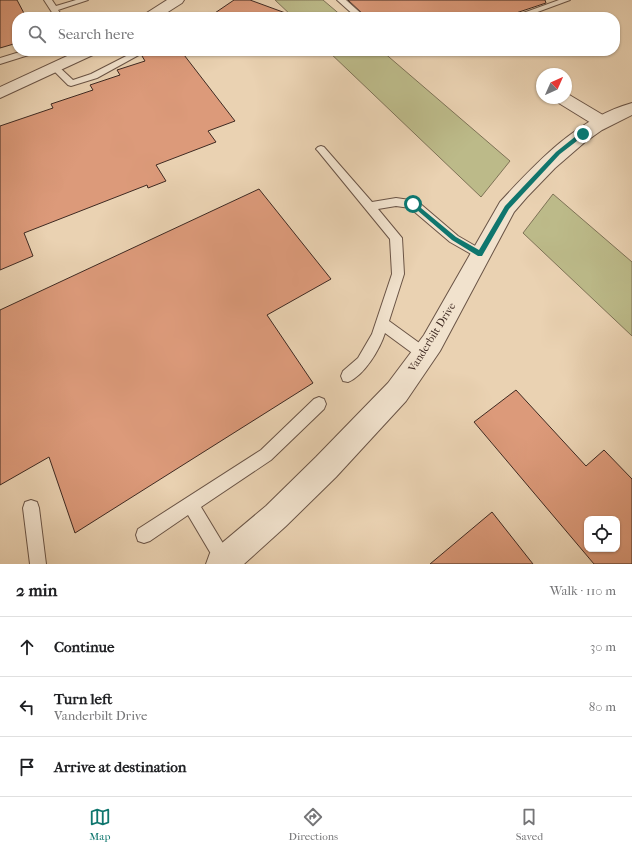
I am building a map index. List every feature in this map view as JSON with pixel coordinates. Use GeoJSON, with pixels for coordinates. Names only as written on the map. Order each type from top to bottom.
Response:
{"type":"FeatureCollection","features":[{"type":"Feature","properties":{"kind":"street"},"geometry":{"type":"LineString","coordinates":[[158,12],[177,0]]}},
{"type":"Feature","properties":{"kind":"street"},"geometry":{"type":"LineString","coordinates":[[0,93],[55,68],[77,56]]}},
{"type":"Feature","properties":{"kind":"street"},"geometry":{"type":"LineString","coordinates":[[572,103],[602,122]]}},
{"type":"Feature","properties":{"kind":"street","name":"Vanderbilt Drive"},"geometry":{"type":"LineString","coordinates":[[224,563],[276,516],[326,467],[396,392],[424,354],[454,304],[480,254],[507,208],[522,190],[558,153],[583,134],[602,122],[632,109]]}},
{"type":"Feature","properties":{"kind":"lane"},"geometry":{"type":"LineString","coordinates":[[48,0],[56,12]]}},
{"type":"Feature","properties":{"kind":"lane"},"geometry":{"type":"LineString","coordinates":[[54,9],[84,0]]}},
{"type":"Feature","properties":{"kind":"lane"},"geometry":{"type":"LineString","coordinates":[[341,0],[355,12]]}},
{"type":"Feature","properties":{"kind":"lane"},"geometry":{"type":"LineString","coordinates":[[530,12],[564,0]]}},
{"type":"Feature","properties":{"kind":"lane"},"geometry":{"type":"LineString","coordinates":[[0,61],[16,56]]}},
{"type":"Feature","properties":{"kind":"lane"},"geometry":{"type":"LineString","coordinates":[[55,68],[71,83],[94,76],[132,56]]}},
{"type":"Feature","properties":{"kind":"lane"},"geometry":{"type":"LineString","coordinates":[[321,149],[396,238],[398,274],[378,336],[363,362],[348,376]]}},
{"type":"Feature","properties":{"kind":"lane"},"geometry":{"type":"LineString","coordinates":[[369,206],[396,202],[413,204],[454,239],[480,254]]}},
{"type":"Feature","properties":{"kind":"lane"},"geometry":{"type":"LineString","coordinates":[[382,323],[424,354]]}},
{"type":"Feature","properties":{"kind":"lane"},"geometry":{"type":"LineString","coordinates":[[144,535],[266,455],[319,404]]}},
{"type":"Feature","properties":{"kind":"lane"},"geometry":{"type":"LineString","coordinates":[[191,505],[224,563]]}},
{"type":"Feature","properties":{"kind":"lane"},"geometry":{"type":"LineString","coordinates":[[31,508],[38,564]]}},
{"type":"Feature","properties":{"kind":"shaded area"},"geometry":{"type":"Polygon","coordinates":[[[275,0],[323,0],[337,12],[288,12],[275,0]]]}},
{"type":"Feature","properties":{"kind":"shaded area"},"geometry":{"type":"Polygon","coordinates":[[[333,56],[388,56],[510,161],[481,197],[333,56]]]}},
{"type":"Feature","properties":{"kind":"shaded area"},"geometry":{"type":"Polygon","coordinates":[[[553,194],[632,262],[632,336],[523,233],[553,194]]]}},
{"type":"Feature","properties":{"kind":"building"},"geometry":{"type":"Polygon","coordinates":[[[0,0],[17,0],[23,12],[12,12],[12,44],[0,48],[0,0]]]}},
{"type":"Feature","properties":{"kind":"building"},"geometry":{"type":"Polygon","coordinates":[[[234,0],[250,0],[283,12],[216,12],[234,0]]]}},
{"type":"Feature","properties":{"kind":"building"},"geometry":{"type":"Polygon","coordinates":[[[348,0],[545,0],[546,3],[519,12],[361,12],[348,0]]]}},
{"type":"Feature","properties":{"kind":"building"},"geometry":{"type":"Polygon","coordinates":[[[142,56],[185,56],[235,121],[208,131],[216,142],[156,165],[166,181],[148,188],[147,185],[24,233],[33,256],[0,270],[0,126],[53,108],[51,104],[93,90],[90,85],[120,75],[117,70],[145,61],[142,56]]]}},
{"type":"Feature","properties":{"kind":"building"},"geometry":{"type":"Polygon","coordinates":[[[259,189],[331,279],[267,315],[313,383],[75,533],[49,457],[0,485],[0,310],[259,189]]]}},
{"type":"Feature","properties":{"kind":"building"},"geometry":{"type":"Polygon","coordinates":[[[516,390],[586,466],[604,450],[632,479],[632,564],[594,564],[474,422],[516,390]]]}},
{"type":"Feature","properties":{"kind":"building"},"geometry":{"type":"Polygon","coordinates":[[[492,512],[533,564],[430,564],[492,512]]]}},
{"type":"Feature","properties":{"kind":"route"},"geometry":{"type":"LineString","coordinates":[[413,204],[454,239],[480,254],[507,208],[522,190],[558,153],[583,134]]}}]}
